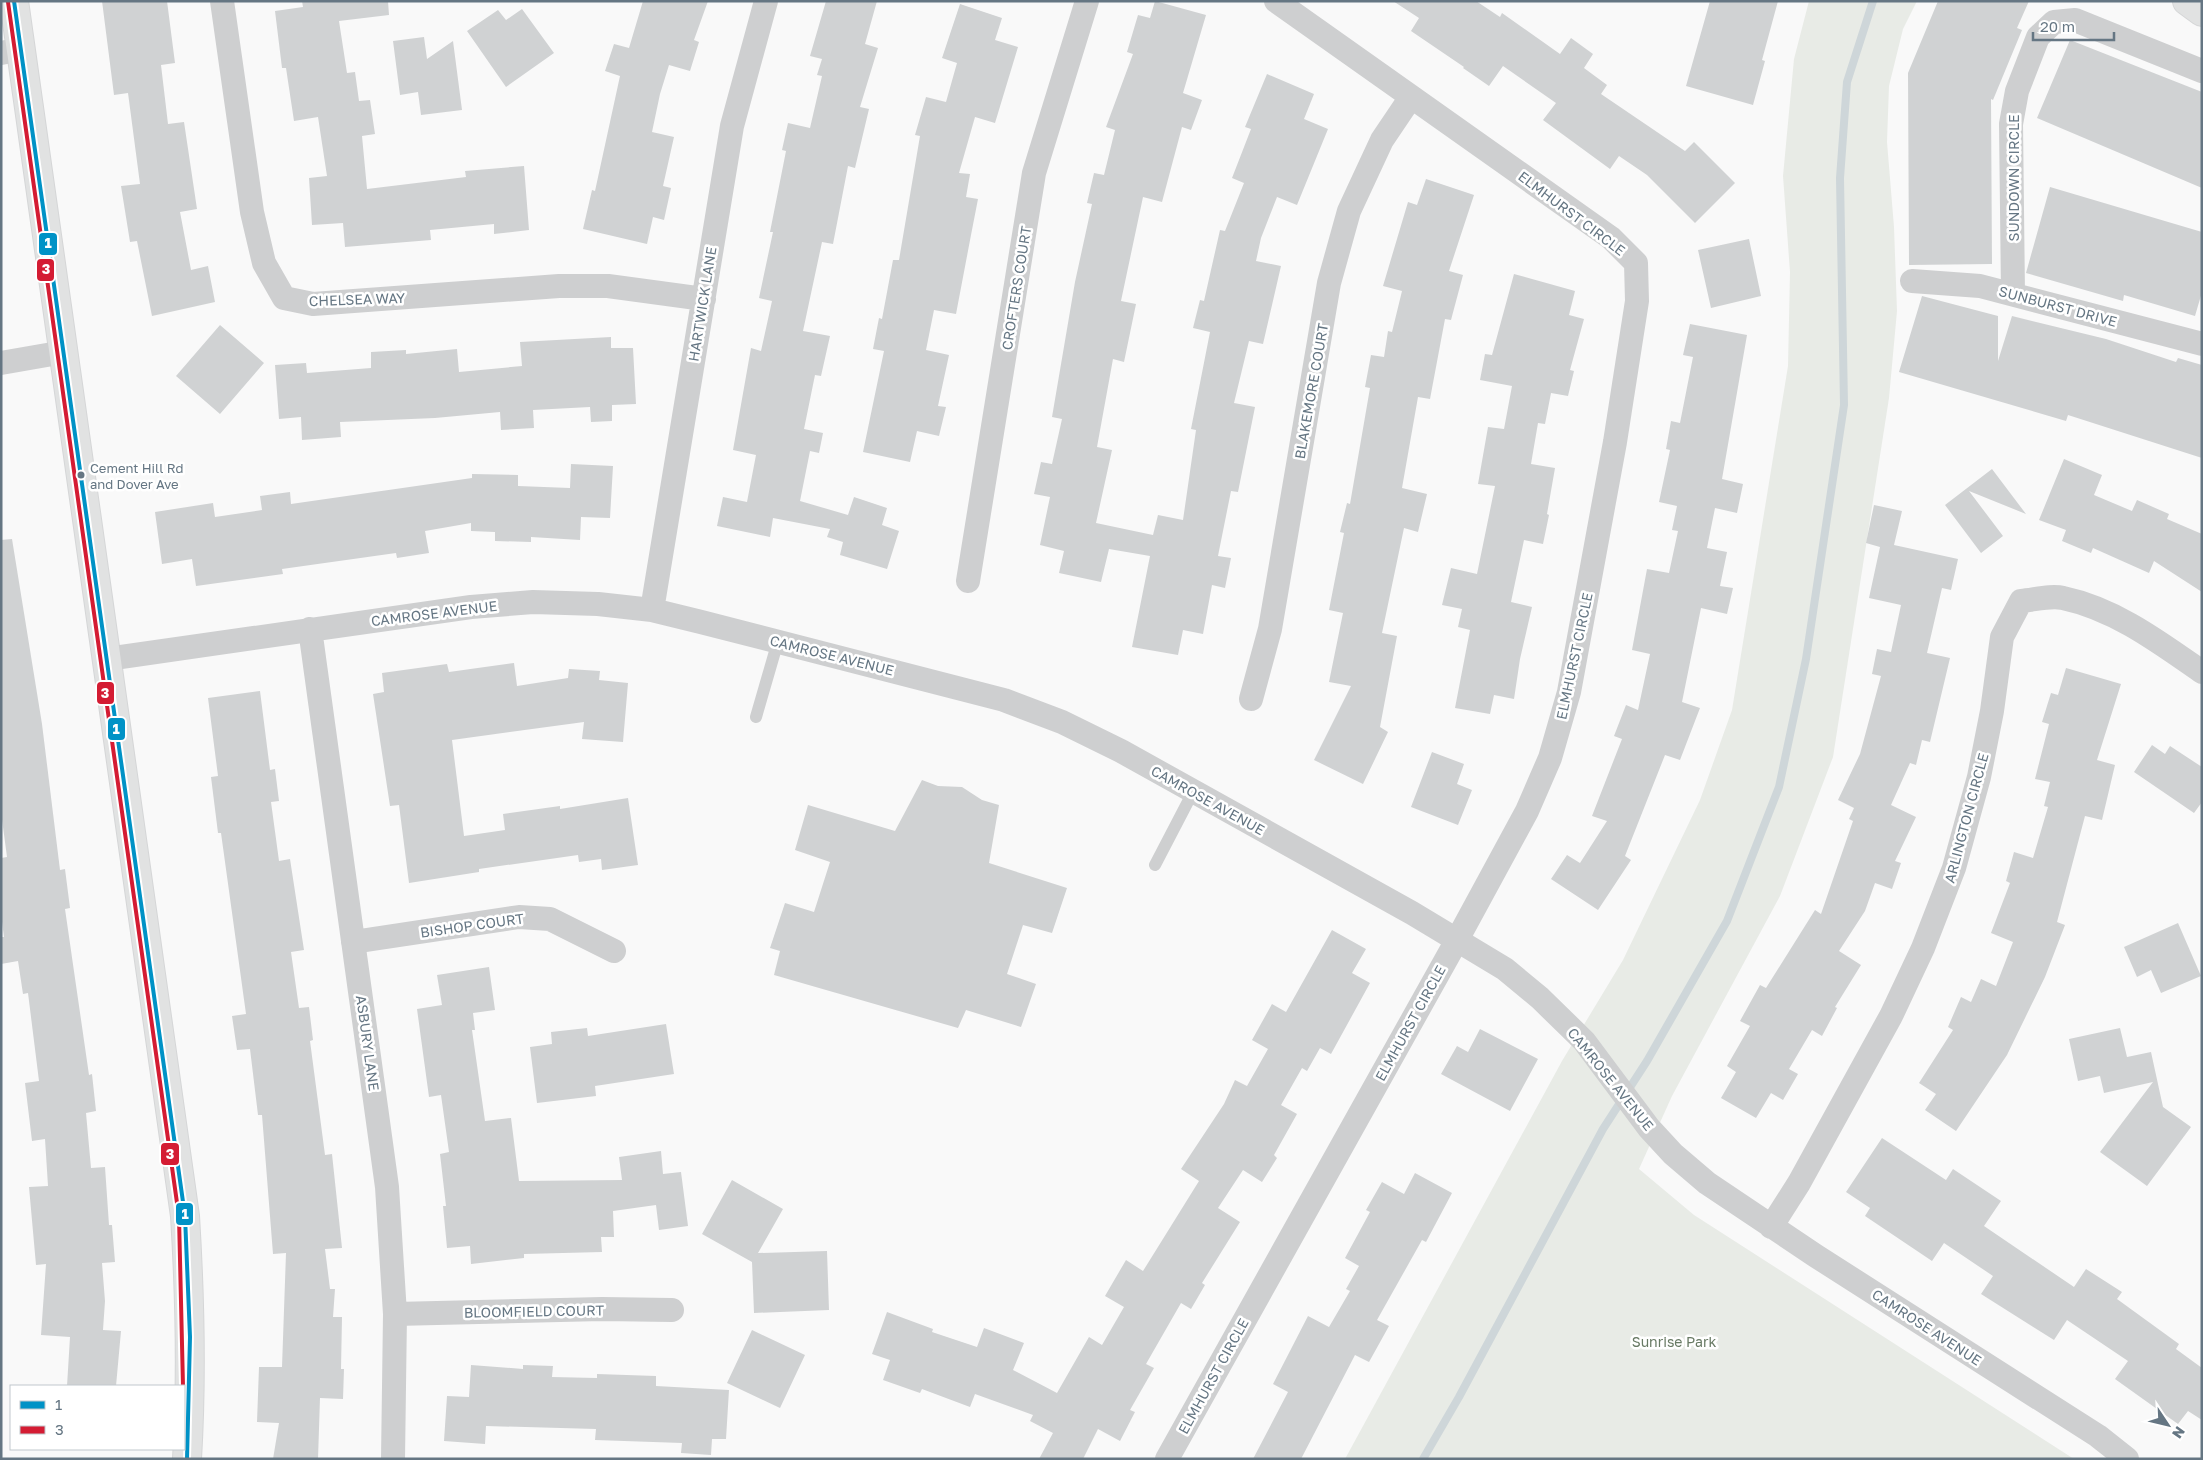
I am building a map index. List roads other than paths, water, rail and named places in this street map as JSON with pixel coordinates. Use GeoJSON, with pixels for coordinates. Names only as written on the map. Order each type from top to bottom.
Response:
{"type":"FeatureCollection","features":[{"type":"Feature","properties":{"kind":"street"},"geometry":{"type":"LineString","coordinates":[[14,1],[11,51],[64,352],[185,1216],[190,1312],[191,1391],[187,1459]]}},
{"type":"Feature","properties":{"kind":"street","name":"CHELSEA WAY"},"geometry":{"type":"LineString","coordinates":[[222,1],[252,212],[264,263],[284,298],[312,304],[559,286],[608,286],[704,299]]}},
{"type":"Feature","properties":{"kind":"street","name":"HARTWICK LANE"},"geometry":{"type":"LineString","coordinates":[[652,610],[732,126],[766,1]]}},
{"type":"Feature","properties":{"kind":"street","name":"CROFTERS COURT"},"geometry":{"type":"LineString","coordinates":[[968,580],[1034,174],[1087,1]]}},
{"type":"Feature","properties":{"kind":"street","name":"ELMHURST CIRCLE"},"geometry":{"type":"LineString","coordinates":[[1167,1459],[1457,940],[1527,811],[1550,758],[1569,692],[1637,301],[1636,263],[1611,238],[1276,1]]}},
{"type":"Feature","properties":{"kind":"street"},"geometry":{"type":"LineString","coordinates":[[2186,1],[2202,12]]}},
{"type":"Feature","properties":{"kind":"street","name":"SUNDOWN CIRCLE"},"geometry":{"type":"LineString","coordinates":[[2013,294],[2011,124],[2017,91],[2038,38],[2054,22],[2074,20],[2202,71]]}},
{"type":"Feature","properties":{"kind":"street","name":"BLAKEMORE COURT"},"geometry":{"type":"LineString","coordinates":[[1251,699],[1270,630],[1332,274],[1349,211],[1382,140],[1411,97]]}},
{"type":"Feature","properties":{"kind":"street","name":"SUNBURST DRIVE"},"geometry":{"type":"LineString","coordinates":[[1912,281],[1980,286],[2202,344]]}},
{"type":"Feature","properties":{"kind":"street"},"geometry":{"type":"LineString","coordinates":[[1,363],[64,352]]}},
{"type":"Feature","properties":{"kind":"street","name":"ARLINGTON CIRCLE"},"geometry":{"type":"LineString","coordinates":[[1771,1227],[1799,1183],[1891,1016],[1927,939],[1954,868],[1979,777],[1992,712],[2002,637],[2021,601],[2062,598],[2112,616],[2148,634],[2202,672]]}},
{"type":"Feature","properties":{"kind":"street","name":"CAMROSE AVENUE"},"geometry":{"type":"LineString","coordinates":[[107,659],[471,607],[533,602],[598,604],[652,610],[778,641],[1004,700],[1062,722],[1121,751],[1457,940],[1505,969],[1540,998],[1584,1041],[1649,1128],[1673,1154],[1707,1183],[1771,1227],[2098,1436],[2127,1459]]}},
{"type":"Feature","properties":{"kind":"street","name":"ASBURY LANE"},"geometry":{"type":"LineString","coordinates":[[310,629],[387,1188],[395,1314],[392,1459]]}},
{"type":"Feature","properties":{"kind":"street","name":"BISHOP COURT"},"geometry":{"type":"LineString","coordinates":[[353,942],[519,917],[550,919],[614,951]]}},
{"type":"Feature","properties":{"kind":"street","name":"BLOOMFIELD COURT"},"geometry":{"type":"LineString","coordinates":[[395,1314],[602,1309],[672,1310]]}},
{"type":"Feature","properties":{"kind":"lane"},"geometry":{"type":"LineString","coordinates":[[756,717],[778,641]]}},
{"type":"Feature","properties":{"kind":"lane"},"geometry":{"type":"LineString","coordinates":[[1155,865],[1193,792]]}},
{"type":"Feature","properties":{"kind":"waterway"},"geometry":{"type":"LineString","coordinates":[[1423,1459],[1459,1397],[1603,1129],[1647,1061],[1727,921],[1779,787],[1806,659],[1844,405],[1840,178],[1847,82],[1873,1]]}},
{"type":"Feature","properties":{"kind":"place","name":"Cement Hill Rd and Dover Ave"},"geometry":{"type":"Point","coordinates":[81,475]}},
{"type":"Feature","properties":{"kind":"park label","name":"Sunrise Park"},"geometry":{"type":"Point","coordinates":[1674,1341]}}]}
